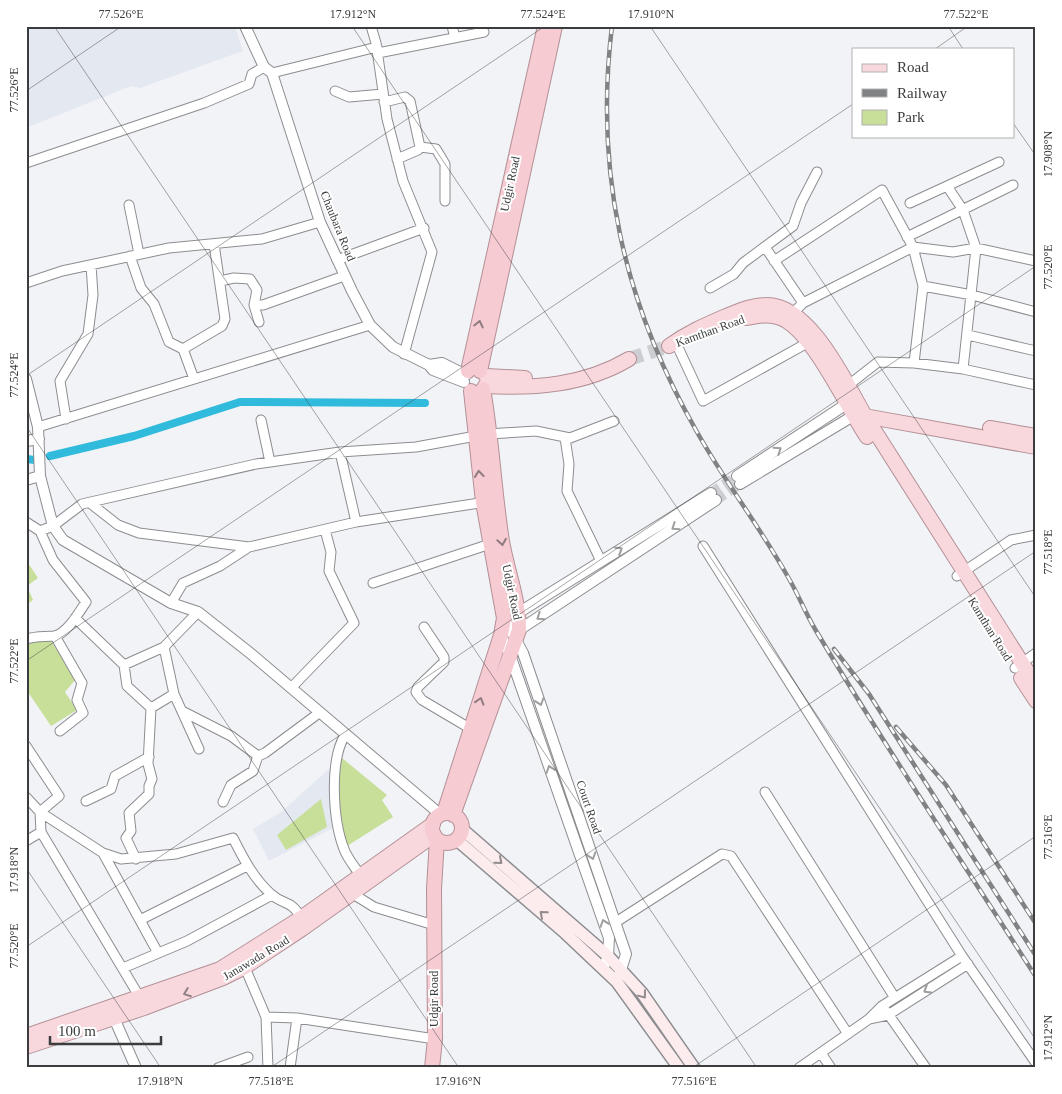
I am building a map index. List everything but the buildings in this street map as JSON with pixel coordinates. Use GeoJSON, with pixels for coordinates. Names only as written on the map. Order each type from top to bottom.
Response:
{"type":"FeatureCollection","features":[{"type":"Feature","properties":{"kind":"highway","name":"Udgir Road"},"geometry":{"type":"LineString","coordinates":[[432,1068],[434,1039],[434,925],[445,828],[471,729],[501,635],[504,618],[490,544],[489,502],[475,380],[545,26]]}},
{"type":"Feature","properties":{"kind":"highway","name":"Udgir Road"},"geometry":{"type":"LineString","coordinates":[[475,380],[555,26]]}},
{"type":"Feature","properties":{"kind":"highway","name":"Udgir Road"},"geometry":{"type":"LineString","coordinates":[[441,1068],[444,1014],[442,881],[445,828],[518,635],[518,613],[489,502]]}},
{"type":"Feature","properties":{"kind":"main road","name":"Kamthan Road"},"geometry":{"type":"LineString","coordinates":[[844,388],[809,342],[801,326],[798,308],[766,305],[745,309],[690,331],[669,346],[742,318],[762,315],[801,326],[844,388],[859,410],[1018,665],[1036,701]]}},
{"type":"Feature","properties":{"kind":"main road"},"geometry":{"type":"LineString","coordinates":[[629,359],[608,372],[575,381],[534,387],[475,380],[526,378],[568,373],[629,359]]}},
{"type":"Feature","properties":{"kind":"main road"},"geometry":{"type":"LineString","coordinates":[[859,410],[883,409],[1036,436]]}},
{"type":"Feature","properties":{"kind":"main road"},"geometry":{"type":"LineString","coordinates":[[859,410],[1036,447]]}},
{"type":"Feature","properties":{"kind":"main road","name":"Kamthan Road"},"geometry":{"type":"LineString","coordinates":[[1018,665],[1036,686]]}},
{"type":"Feature","properties":{"kind":"main road"},"geometry":{"type":"LineString","coordinates":[[445,828],[608,956],[642,993],[694,1068]]}},
{"type":"Feature","properties":{"kind":"main road"},"geometry":{"type":"LineString","coordinates":[[445,828],[563,931],[617,982],[679,1068]]}},
{"type":"Feature","properties":{"kind":"main road","name":"Janawada Road"},"geometry":{"type":"LineString","coordinates":[[26,1036],[223,978],[360,875],[445,828]]}},
{"type":"Feature","properties":{"kind":"main road","name":"Janawada Road"},"geometry":{"type":"LineString","coordinates":[[242,962],[353,894],[445,828]]}},
{"type":"Feature","properties":{"kind":"main road","name":"Janawada Road"},"geometry":{"type":"LineString","coordinates":[[26,1048],[114,1018],[142,1003]]}},
{"type":"Feature","properties":{"kind":"street","name":"Chaubara Road"},"geometry":{"type":"LineString","coordinates":[[245,26],[268,70],[320,222],[344,276],[370,325],[393,347],[429,365],[433,370],[475,380]]}},
{"type":"Feature","properties":{"kind":"street"},"geometry":{"type":"LineString","coordinates":[[372,26],[397,160],[403,181],[424,228],[432,252],[404,354]]}},
{"type":"Feature","properties":{"kind":"street"},"geometry":{"type":"LineString","coordinates":[[452,26],[455,38]]}},
{"type":"Feature","properties":{"kind":"street"},"geometry":{"type":"LineString","coordinates":[[26,163],[204,103],[249,84],[252,74],[484,32]]}},
{"type":"Feature","properties":{"kind":"street"},"geometry":{"type":"LineString","coordinates":[[335,91],[349,97],[408,98],[420,147]]}},
{"type":"Feature","properties":{"kind":"street"},"geometry":{"type":"LineString","coordinates":[[397,160],[418,150],[420,147]]}},
{"type":"Feature","properties":{"kind":"street"},"geometry":{"type":"LineString","coordinates":[[420,147],[436,149],[445,164],[445,201]]}},
{"type":"Feature","properties":{"kind":"street"},"geometry":{"type":"LineString","coordinates":[[910,203],[999,162]]}},
{"type":"Feature","properties":{"kind":"street"},"geometry":{"type":"LineString","coordinates":[[710,288],[734,274],[743,263],[794,226],[801,203],[817,172]]}},
{"type":"Feature","properties":{"kind":"street"},"geometry":{"type":"LineString","coordinates":[[907,237],[1013,185]]}},
{"type":"Feature","properties":{"kind":"street"},"geometry":{"type":"LineString","coordinates":[[947,186],[962,210],[976,248],[963,369]]}},
{"type":"Feature","properties":{"kind":"street"},"geometry":{"type":"LineString","coordinates":[[774,261],[882,190],[913,247],[923,286],[914,363]]}},
{"type":"Feature","properties":{"kind":"street"},"geometry":{"type":"LineString","coordinates":[[129,205],[139,254]]}},
{"type":"Feature","properties":{"kind":"street"},"geometry":{"type":"LineString","coordinates":[[26,283],[62,271],[139,254],[170,248],[262,239],[320,222]]}},
{"type":"Feature","properties":{"kind":"street"},"geometry":{"type":"LineString","coordinates":[[337,260],[424,228]]}},
{"type":"Feature","properties":{"kind":"street"},"geometry":{"type":"LineString","coordinates":[[184,349],[222,326],[225,319],[214,244]]}},
{"type":"Feature","properties":{"kind":"street"},"geometry":{"type":"LineString","coordinates":[[765,247],[798,308],[913,247],[953,252],[976,248],[1036,261]]}},
{"type":"Feature","properties":{"kind":"street"},"geometry":{"type":"LineString","coordinates":[[130,256],[141,288],[154,304],[169,342],[184,349],[194,379]]}},
{"type":"Feature","properties":{"kind":"street"},"geometry":{"type":"LineString","coordinates":[[66,419],[60,382],[88,334],[93,295],[91,265]]}},
{"type":"Feature","properties":{"kind":"street"},"geometry":{"type":"LineString","coordinates":[[254,305],[263,305],[344,276]]}},
{"type":"Feature","properties":{"kind":"street"},"geometry":{"type":"LineString","coordinates":[[220,282],[234,278],[250,279],[257,290],[254,305],[258,322]]}},
{"type":"Feature","properties":{"kind":"street"},"geometry":{"type":"LineString","coordinates":[[923,286],[972,295],[1036,312]]}},
{"type":"Feature","properties":{"kind":"street"},"geometry":{"type":"LineString","coordinates":[[38,427],[370,325]]}},
{"type":"Feature","properties":{"kind":"street"},"geometry":{"type":"LineString","coordinates":[[968,335],[1036,351]]}},
{"type":"Feature","properties":{"kind":"street"},"geometry":{"type":"LineString","coordinates":[[676,343],[703,401],[809,342]]}},
{"type":"Feature","properties":{"kind":"street"},"geometry":{"type":"LineString","coordinates":[[844,388],[878,362],[914,363],[963,369],[1036,385]]}},
{"type":"Feature","properties":{"kind":"street"},"geometry":{"type":"LineString","coordinates":[[26,379],[38,427],[40,476],[53,526],[63,540],[171,603],[198,612],[345,735],[445,828]]}},
{"type":"Feature","properties":{"kind":"street"},"geometry":{"type":"LineString","coordinates":[[738,480],[859,410]]}},
{"type":"Feature","properties":{"kind":"street"},"geometry":{"type":"LineString","coordinates":[[262,420],[270,462]]}},
{"type":"Feature","properties":{"kind":"street"},"geometry":{"type":"LineString","coordinates":[[40,531],[53,526],[82,504],[270,462],[340,452],[416,447],[482,435],[536,431],[565,438],[614,422]]}},
{"type":"Feature","properties":{"kind":"street"},"geometry":{"type":"LineString","coordinates":[[565,438],[569,464],[567,491],[601,561]]}},
{"type":"Feature","properties":{"kind":"street"},"geometry":{"type":"LineString","coordinates":[[26,441],[39,439]]}},
{"type":"Feature","properties":{"kind":"street"},"geometry":{"type":"LineString","coordinates":[[340,452],[356,522]]}},
{"type":"Feature","properties":{"kind":"street"},"geometry":{"type":"LineString","coordinates":[[26,480],[40,476]]}},
{"type":"Feature","properties":{"kind":"street"},"geometry":{"type":"LineString","coordinates":[[518,613],[601,561],[713,496],[518,635]]}},
{"type":"Feature","properties":{"kind":"street"},"geometry":{"type":"LineString","coordinates":[[90,503],[118,525],[139,533],[249,547],[356,522],[489,502]]}},
{"type":"Feature","properties":{"kind":"street"},"geometry":{"type":"LineString","coordinates":[[26,522],[40,531],[53,560],[86,602],[75,618],[63,631],[55,636],[44,634],[26,639]]}},
{"type":"Feature","properties":{"kind":"street"},"geometry":{"type":"LineString","coordinates":[[291,688],[354,623],[329,571],[331,552],[325,530]]}},
{"type":"Feature","properties":{"kind":"street"},"geometry":{"type":"LineString","coordinates":[[961,573],[1011,540],[1036,535]]}},
{"type":"Feature","properties":{"kind":"street"},"geometry":{"type":"LineString","coordinates":[[373,583],[490,544]]}},
{"type":"Feature","properties":{"kind":"street"},"geometry":{"type":"LineString","coordinates":[[703,546],[962,956],[1036,1063]]}},
{"type":"Feature","properties":{"kind":"street"},"geometry":{"type":"LineString","coordinates":[[171,603],[183,584],[220,566],[249,547]]}},
{"type":"Feature","properties":{"kind":"street"},"geometry":{"type":"LineString","coordinates":[[124,665],[164,647],[198,612]]}},
{"type":"Feature","properties":{"kind":"street"},"geometry":{"type":"LineString","coordinates":[[75,618],[124,665],[128,686],[151,708],[149,757],[152,779],[148,786],[149,794],[129,813],[132,831],[126,838],[136,859]]}},
{"type":"Feature","properties":{"kind":"street","name":"Court Road"},"geometry":{"type":"LineString","coordinates":[[504,618],[518,635],[626,954],[617,982]]}},
{"type":"Feature","properties":{"kind":"street"},"geometry":{"type":"LineString","coordinates":[[424,627],[444,657],[444,662],[418,687],[416,692],[422,700],[471,729]]}},
{"type":"Feature","properties":{"kind":"street"},"geometry":{"type":"LineString","coordinates":[[501,635],[510,655],[609,938],[608,956],[603,970]]}},
{"type":"Feature","properties":{"kind":"street"},"geometry":{"type":"LineString","coordinates":[[55,636],[82,683],[77,700],[83,713],[60,731]]}},
{"type":"Feature","properties":{"kind":"street"},"geometry":{"type":"LineString","coordinates":[[164,647],[174,694],[199,749]]}},
{"type":"Feature","properties":{"kind":"street"},"geometry":{"type":"LineString","coordinates":[[1018,665],[1036,654]]}},
{"type":"Feature","properties":{"kind":"street"},"geometry":{"type":"LineString","coordinates":[[151,708],[174,694]]}},
{"type":"Feature","properties":{"kind":"street"},"geometry":{"type":"LineString","coordinates":[[182,712],[231,736],[258,756]]}},
{"type":"Feature","properties":{"kind":"street"},"geometry":{"type":"LineString","coordinates":[[223,802],[231,785],[253,771],[258,756],[265,753],[319,713]]}},
{"type":"Feature","properties":{"kind":"street"},"geometry":{"type":"LineString","coordinates":[[345,735],[337,750],[336,802],[343,846],[360,875]]}},
{"type":"Feature","properties":{"kind":"street"},"geometry":{"type":"LineString","coordinates":[[26,746],[59,796],[40,812]]}},
{"type":"Feature","properties":{"kind":"street"},"geometry":{"type":"LineString","coordinates":[[86,801],[111,789],[115,776],[149,757]]}},
{"type":"Feature","properties":{"kind":"street"},"geometry":{"type":"LineString","coordinates":[[765,792],[896,998]]}},
{"type":"Feature","properties":{"kind":"street"},"geometry":{"type":"LineString","coordinates":[[26,798],[40,812],[103,853],[121,859],[176,854],[233,838],[247,866],[272,895],[295,906],[301,918]]}},
{"type":"Feature","properties":{"kind":"street"},"geometry":{"type":"LineString","coordinates":[[40,812],[41,832],[142,1003]]}},
{"type":"Feature","properties":{"kind":"street"},"geometry":{"type":"LineString","coordinates":[[572,832],[583,830]]}},
{"type":"Feature","properties":{"kind":"street"},"geometry":{"type":"LineString","coordinates":[[28,838],[41,832]]}},
{"type":"Feature","properties":{"kind":"street"},"geometry":{"type":"LineString","coordinates":[[103,853],[158,954]]}},
{"type":"Feature","properties":{"kind":"street"},"geometry":{"type":"LineString","coordinates":[[616,922],[722,854],[731,856],[848,1034]]}},
{"type":"Feature","properties":{"kind":"street"},"geometry":{"type":"LineString","coordinates":[[140,920],[247,866]]}},
{"type":"Feature","properties":{"kind":"street"},"geometry":{"type":"LineString","coordinates":[[353,894],[374,907],[434,925]]}},
{"type":"Feature","properties":{"kind":"street"},"geometry":{"type":"LineString","coordinates":[[123,968],[187,941],[272,895]]}},
{"type":"Feature","properties":{"kind":"street"},"geometry":{"type":"LineString","coordinates":[[799,1068],[869,1019],[882,1006],[962,956]]}},
{"type":"Feature","properties":{"kind":"street"},"geometry":{"type":"LineString","coordinates":[[242,962],[266,1017],[268,1068]]}},
{"type":"Feature","properties":{"kind":"street"},"geometry":{"type":"LineString","coordinates":[[869,1019],[888,1015],[968,964]]}},
{"type":"Feature","properties":{"kind":"street"},"geometry":{"type":"LineString","coordinates":[[882,1006],[926,1068]]}},
{"type":"Feature","properties":{"kind":"street"},"geometry":{"type":"LineString","coordinates":[[266,1017],[297,1018],[434,1039]]}},
{"type":"Feature","properties":{"kind":"street"},"geometry":{"type":"LineString","coordinates":[[114,1018],[136,1068]]}},
{"type":"Feature","properties":{"kind":"street"},"geometry":{"type":"LineString","coordinates":[[290,1068],[297,1018]]}},
{"type":"Feature","properties":{"kind":"street"},"geometry":{"type":"LineString","coordinates":[[821,1053],[831,1068]]}},
{"type":"Feature","properties":{"kind":"street"},"geometry":{"type":"LineString","coordinates":[[218,1068],[248,1057]]}},
{"type":"Feature","properties":{"kind":"shaded area"},"geometry":{"type":"Polygon","coordinates":[[[26,26],[235,26],[243,51],[140,88],[131,86],[26,128],[26,26]]]}},
{"type":"Feature","properties":{"kind":"shaded area"},"geometry":{"type":"Polygon","coordinates":[[[330,768],[329,796],[333,828],[269,861],[253,829],[281,812],[330,768]]]}},
{"type":"Feature","properties":{"kind":"green space"},"geometry":{"type":"Polygon","coordinates":[[[26,560],[38,578],[27,586],[33,600],[26,605],[26,560]]]}},
{"type":"Feature","properties":{"kind":"green space"},"geometry":{"type":"Polygon","coordinates":[[[49,638],[76,679],[65,692],[77,710],[51,726],[26,689],[26,643],[49,638]]]}},
{"type":"Feature","properties":{"kind":"green space"},"geometry":{"type":"Polygon","coordinates":[[[342,758],[387,795],[382,800],[393,817],[347,846],[341,828],[338,802],[338,777],[342,758]]]}},
{"type":"Feature","properties":{"kind":"green space"},"geometry":{"type":"Polygon","coordinates":[[[321,799],[327,827],[286,850],[277,835],[321,799]]]}},
{"type":"Feature","properties":{"kind":"waterway"},"geometry":{"type":"LineString","coordinates":[[50,456],[134,436],[240,402],[425,403]]}},
{"type":"Feature","properties":{"kind":"waterway"},"geometry":{"type":"LineString","coordinates":[[26,459],[35,460]]}},
{"type":"Feature","properties":{"kind":"tunnel"},"geometry":{"type":"LineString","coordinates":[[629,359],[669,346]]}},
{"type":"Feature","properties":{"kind":"tunnel"},"geometry":{"type":"LineString","coordinates":[[711,493],[737,476]]}},
{"type":"Feature","properties":{"kind":"tunnel"},"geometry":{"type":"LineString","coordinates":[[716,500],[740,484]]}},
{"type":"Feature","properties":{"kind":"railway"},"geometry":{"type":"LineString","coordinates":[[612,26],[607,80],[607,133],[612,185],[620,236],[633,286],[650,335],[672,384],[697,432],[792,583],[811,623],[896,760],[1036,977]]}},
{"type":"Feature","properties":{"kind":"railway"},"geometry":{"type":"LineString","coordinates":[[834,649],[869,694],[1036,956]]}},
{"type":"Feature","properties":{"kind":"railway"},"geometry":{"type":"LineString","coordinates":[[896,727],[946,785],[1036,924]]}}]}
